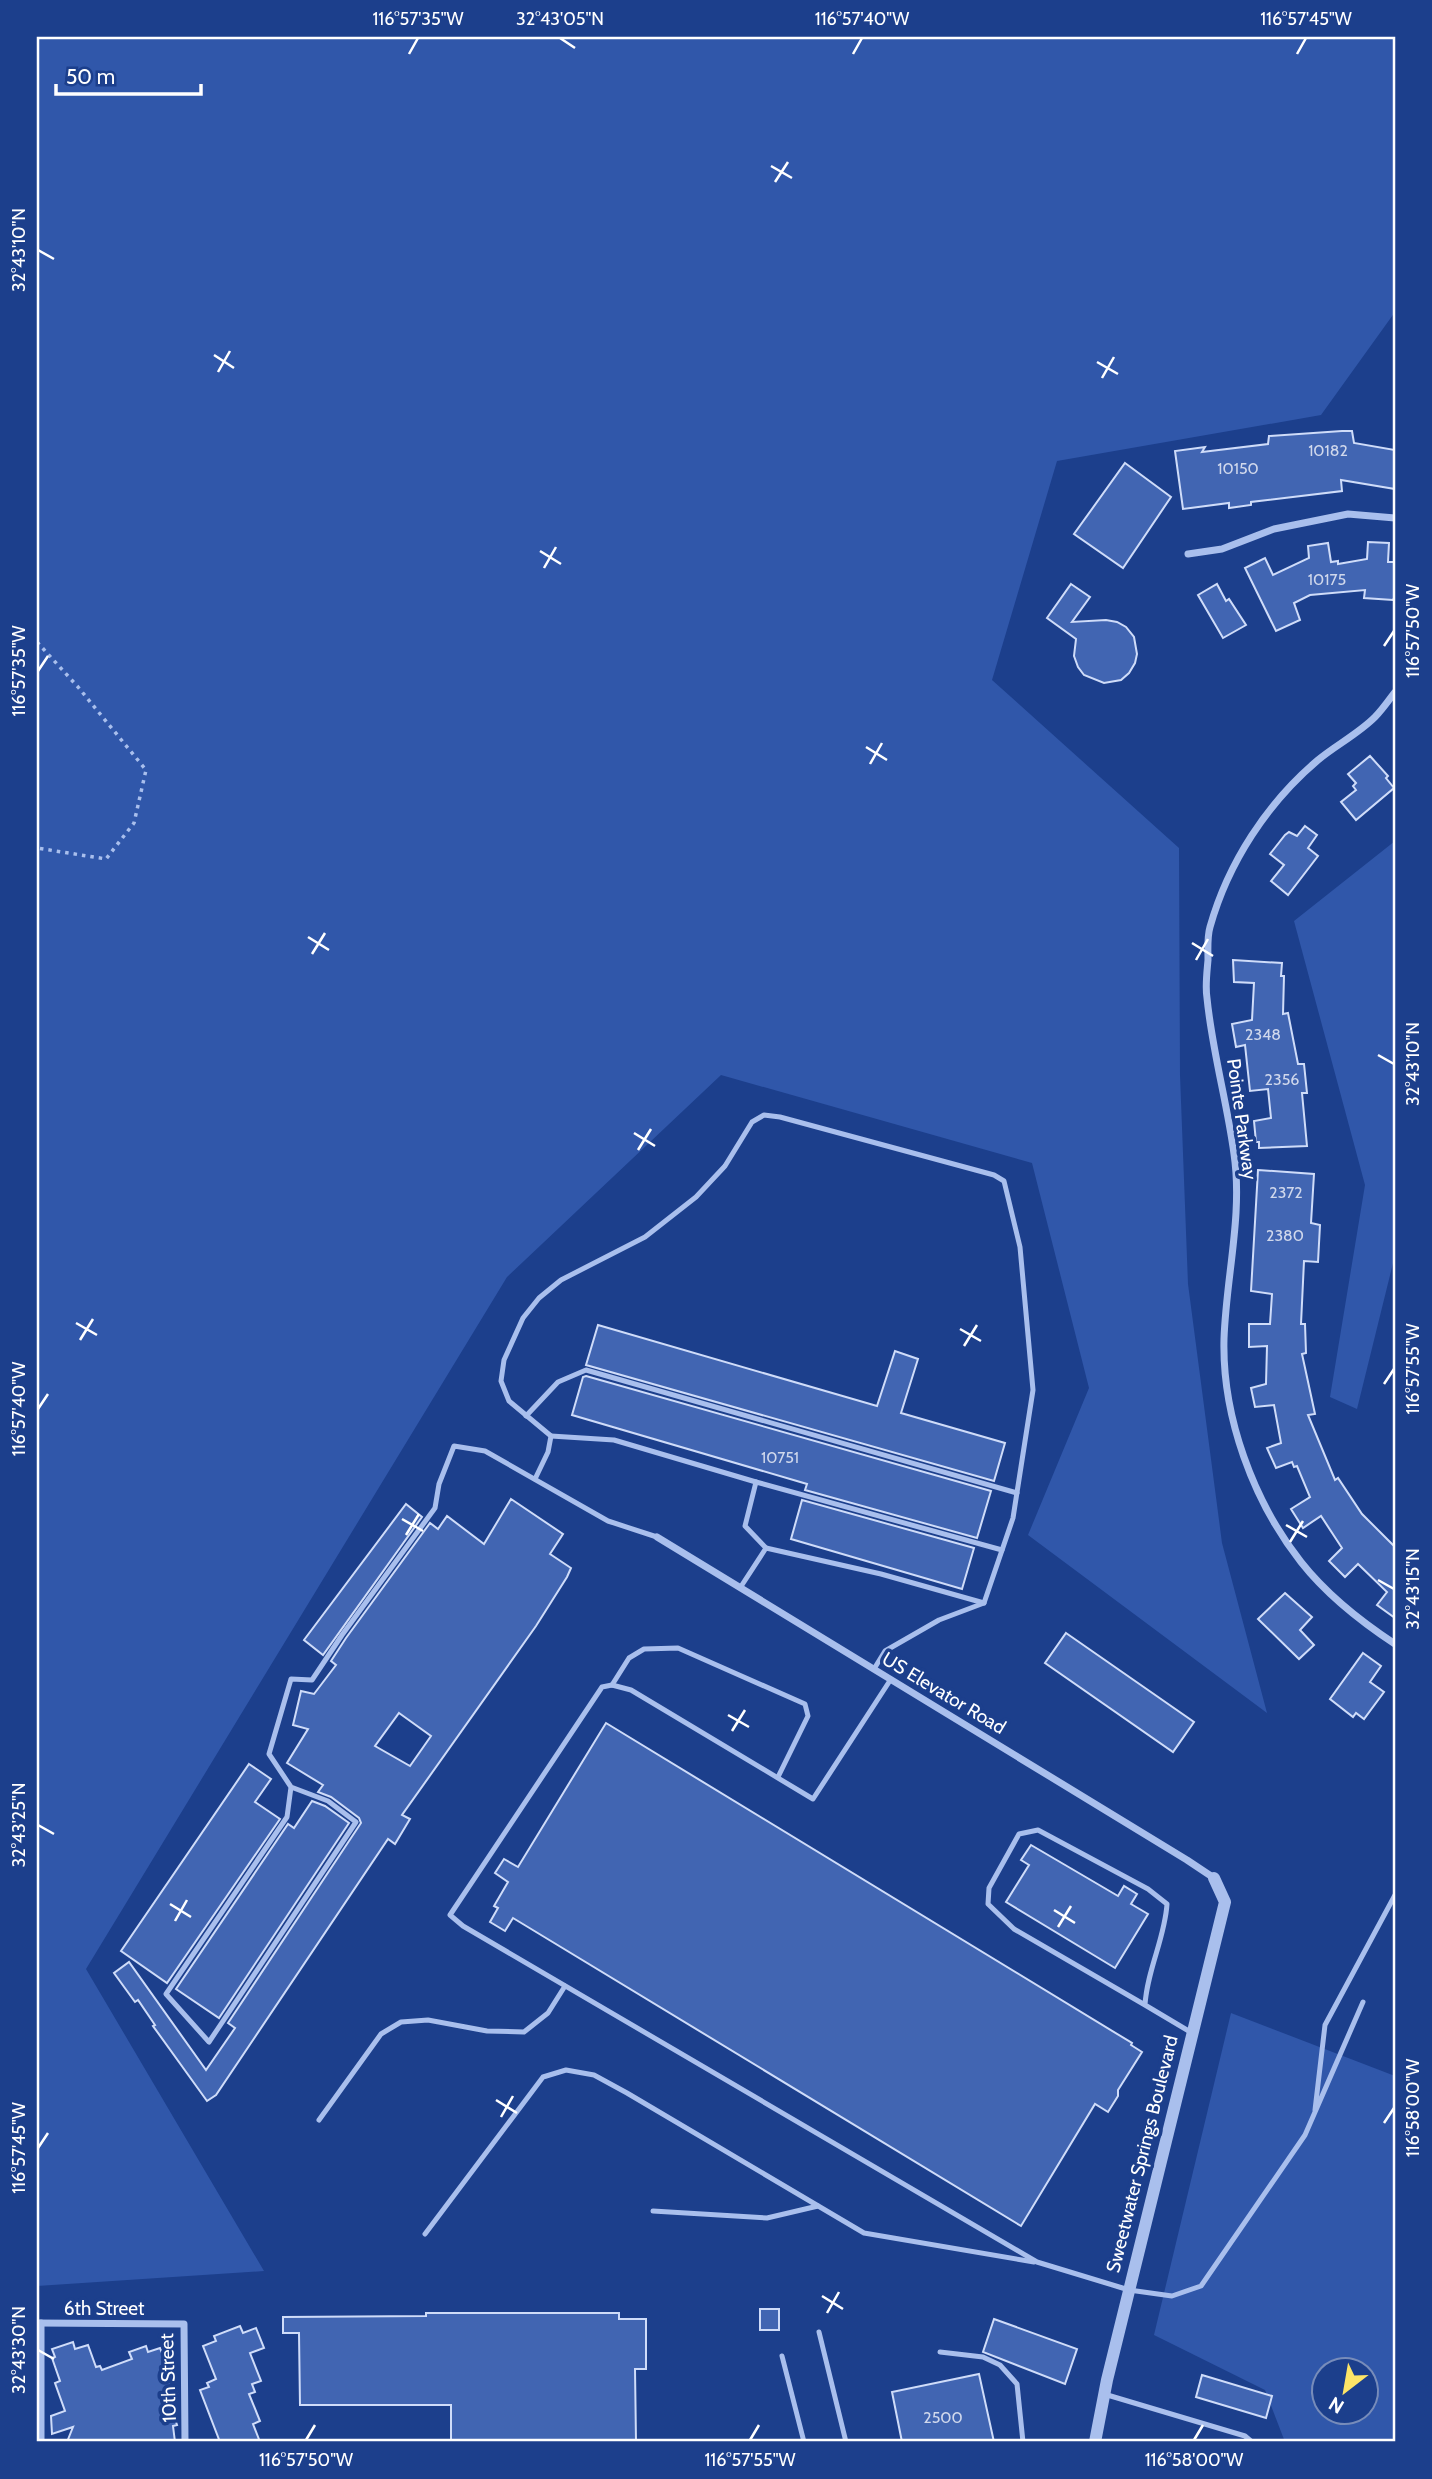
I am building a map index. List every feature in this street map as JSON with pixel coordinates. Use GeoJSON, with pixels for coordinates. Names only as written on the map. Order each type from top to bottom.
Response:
{"type":"FeatureCollection","features":[{"type":"Feature","properties":{"kind":"street"},"geometry":{"type":"LineString","coordinates":[[1188,554],[1222,549],[1274,529],[1348,514],[1395,518]]}},
{"type":"Feature","properties":{"kind":"street","name":"Pointe Parkway"},"geometry":{"type":"LineString","coordinates":[[1395,692],[1374,718],[1321,758],[1287,790],[1250,839],[1233,868],[1209,929],[1206,996],[1235,1156],[1237,1203],[1226,1313],[1224,1364],[1239,1442],[1266,1506],[1301,1562],[1340,1603],[1395,1644]]}},
{"type":"Feature","properties":{"kind":"street","name":"US Elevator Road"},"geometry":{"type":"LineString","coordinates":[[657,1537],[1214,1878]]}},
{"type":"Feature","properties":{"kind":"street","name":"Sweetwater Springs Boulevard"},"geometry":{"type":"LineString","coordinates":[[1095,2442],[1129,2290],[1225,1902],[1214,1878]]}},
{"type":"Feature","properties":{"kind":"street"},"geometry":{"type":"LineString","coordinates":[[39,2323],[41,2442]]}},
{"type":"Feature","properties":{"kind":"street","name":"6th Street"},"geometry":{"type":"LineString","coordinates":[[39,2323],[170,2324]]}},
{"type":"Feature","properties":{"kind":"street","name":"10th Street"},"geometry":{"type":"LineString","coordinates":[[170,2324],[184,2324],[185,2442]]}},
{"type":"Feature","properties":{"kind":"lane"},"geometry":{"type":"LineString","coordinates":[[984,1604],[1013,1518],[1033,1390],[1020,1247],[1004,1181],[994,1175],[780,1117],[764,1115],[752,1122],[725,1166],[696,1197],[645,1237],[561,1280],[539,1298],[523,1318],[504,1360],[501,1381],[509,1401],[551,1436],[614,1440],[1002,1550]]}},
{"type":"Feature","properties":{"kind":"lane"},"geometry":{"type":"LineString","coordinates":[[526,1416],[558,1382],[586,1370],[1017,1493]]}},
{"type":"Feature","properties":{"kind":"lane"},"geometry":{"type":"LineString","coordinates":[[535,1479],[548,1452],[551,1436]]}},
{"type":"Feature","properties":{"kind":"lane"},"geometry":{"type":"LineString","coordinates":[[291,1787],[287,1817],[166,1994],[209,2042],[356,1822],[328,1801],[291,1787],[269,1754],[291,1679],[312,1680],[342,1634],[435,1508],[439,1484],[454,1446],[485,1451],[608,1521],[657,1537]]}},
{"type":"Feature","properties":{"kind":"lane"},"geometry":{"type":"LineString","coordinates":[[756,1482],[745,1526],[766,1548],[881,1574],[984,1604]]}},
{"type":"Feature","properties":{"kind":"lane"},"geometry":{"type":"LineString","coordinates":[[740,1588],[766,1548]]}},
{"type":"Feature","properties":{"kind":"lane"},"geometry":{"type":"LineString","coordinates":[[874,1669],[886,1651],[939,1620],[984,1604]]}},
{"type":"Feature","properties":{"kind":"lane"},"geometry":{"type":"LineString","coordinates":[[612,1685],[629,1658],[644,1649],[678,1648],[805,1704],[808,1716],[778,1777]]}},
{"type":"Feature","properties":{"kind":"lane"},"geometry":{"type":"LineString","coordinates":[[891,1679],[813,1799],[631,1690],[612,1685],[602,1687],[450,1915],[463,1926],[1037,2262]]}},
{"type":"Feature","properties":{"kind":"lane"},"geometry":{"type":"LineString","coordinates":[[1145,2005],[1146,1987],[1166,1916],[1167,1903],[1148,1889],[1038,1830],[1019,1834],[989,1888],[988,1904],[1014,1929],[1192,2033]]}},
{"type":"Feature","properties":{"kind":"lane"},"geometry":{"type":"LineString","coordinates":[[1314,2117],[1325,2025],[1395,1895]]}},
{"type":"Feature","properties":{"kind":"lane"},"geometry":{"type":"LineString","coordinates":[[319,2120],[381,2034],[401,2022],[428,2020],[487,2031],[524,2032],[548,2013],[565,1986]]}},
{"type":"Feature","properties":{"kind":"lane"},"geometry":{"type":"LineString","coordinates":[[425,2234],[542,2077],[566,2070],[594,2075],[616,2087],[864,2233],[1037,2262],[1129,2290],[1172,2296],[1201,2286],[1305,2135],[1363,2002]]}},
{"type":"Feature","properties":{"kind":"lane"},"geometry":{"type":"LineString","coordinates":[[653,2211],[767,2218],[818,2206]]}},
{"type":"Feature","properties":{"kind":"lane"},"geometry":{"type":"LineString","coordinates":[[818,2332],[846,2442]]}},
{"type":"Feature","properties":{"kind":"lane"},"geometry":{"type":"LineString","coordinates":[[940,2352],[983,2357],[1000,2365],[1017,2384],[1023,2442]]}},
{"type":"Feature","properties":{"kind":"lane"},"geometry":{"type":"LineString","coordinates":[[782,2357],[804,2442]]}},
{"type":"Feature","properties":{"kind":"lane"},"geometry":{"type":"LineString","coordinates":[[1104,2394],[1245,2436],[1252,2442]]}},
{"type":"Feature","properties":{"kind":"path"},"geometry":{"type":"LineString","coordinates":[[37,642],[146,770],[134,823],[106,859],[37,848]]}},
{"type":"Feature","properties":{"kind":"shaded area"},"geometry":{"type":"Polygon","coordinates":[[[37,37],[1395,37],[1395,312],[1321,415],[1057,461],[992,680],[1179,848],[1180,1075],[1188,1284],[1222,1543],[1267,1713],[1028,1535],[1089,1388],[1032,1163],[721,1075],[507,1277],[86,1969],[264,2271],[37,2286],[37,37]]]}},
{"type":"Feature","properties":{"kind":"shaded area"},"geometry":{"type":"Polygon","coordinates":[[[1395,841],[1395,1255],[1357,1409],[1330,1397],[1365,1185],[1294,921],[1395,841]]]}},
{"type":"Feature","properties":{"kind":"shaded area"},"geometry":{"type":"Polygon","coordinates":[[[1231,2013],[1395,2076],[1395,2442],[1285,2442],[1265,2390],[1154,2335],[1231,2013]]]}},
{"type":"Feature","properties":{"kind":"building"},"geometry":{"type":"Polygon","coordinates":[[[1352,431],[1354,443],[1395,450],[1395,489],[1341,480],[1342,491],[1251,502],[1251,505],[1229,508],[1229,503],[1183,509],[1175,451],[1205,447],[1202,452],[1268,444],[1269,436],[1352,431]]]}},
{"type":"Feature","properties":{"kind":"building"},"geometry":{"type":"Polygon","coordinates":[[[1125,463],[1171,497],[1123,568],[1074,534],[1125,463]]]}},
{"type":"Feature","properties":{"kind":"building"},"geometry":{"type":"Polygon","coordinates":[[[1368,542],[1389,543],[1388,562],[1395,562],[1393,600],[1364,598],[1365,590],[1310,595],[1294,603],[1300,620],[1276,631],[1245,568],[1265,558],[1273,575],[1309,558],[1308,546],[1328,543],[1331,562],[1338,561],[1338,564],[1367,559],[1368,542]]]}},
{"type":"Feature","properties":{"kind":"building"},"geometry":{"type":"Polygon","coordinates":[[[1071,584],[1090,597],[1072,622],[1117,622],[1126,627],[1134,637],[1137,654],[1135,663],[1121,680],[1104,683],[1084,675],[1074,656],[1076,639],[1047,618],[1071,584]]]}},
{"type":"Feature","properties":{"kind":"building"},"geometry":{"type":"Polygon","coordinates":[[[1217,584],[1226,601],[1229,599],[1246,625],[1223,638],[1198,595],[1217,584]]]}},
{"type":"Feature","properties":{"kind":"building"},"geometry":{"type":"Polygon","coordinates":[[[1370,756],[1388,776],[1386,778],[1394,788],[1356,820],[1341,802],[1356,790],[1353,786],[1356,783],[1348,774],[1370,756]]]}},
{"type":"Feature","properties":{"kind":"building"},"geometry":{"type":"Polygon","coordinates":[[[1305,826],[1317,835],[1308,848],[1318,856],[1288,895],[1271,881],[1284,865],[1270,854],[1285,835],[1289,832],[1297,836],[1305,826]]]}},
{"type":"Feature","properties":{"kind":"building"},"geometry":{"type":"Polygon","coordinates":[[[1233,960],[1282,963],[1283,1014],[1288,1013],[1298,1064],[1304,1064],[1307,1093],[1302,1093],[1307,1146],[1259,1148],[1259,1142],[1256,1142],[1254,1121],[1271,1118],[1268,1089],[1250,1091],[1245,1045],[1236,1047],[1232,1024],[1252,1020],[1254,983],[1234,982],[1233,960]]]}},
{"type":"Feature","properties":{"kind":"building"},"geometry":{"type":"Polygon","coordinates":[[[1258,1170],[1314,1174],[1311,1223],[1320,1225],[1318,1262],[1304,1261],[1301,1324],[1305,1324],[1306,1353],[1302,1354],[1315,1414],[1308,1415],[1335,1480],[1338,1478],[1362,1514],[1395,1547],[1395,1618],[1377,1605],[1387,1592],[1358,1564],[1345,1577],[1329,1561],[1342,1548],[1321,1516],[1303,1528],[1291,1509],[1310,1497],[1297,1466],[1294,1467],[1292,1462],[1276,1468],[1267,1448],[1281,1443],[1274,1405],[1255,1407],[1251,1388],[1266,1384],[1267,1346],[1249,1347],[1249,1324],[1270,1324],[1272,1294],[1251,1291],[1258,1170]]]}},
{"type":"Feature","properties":{"kind":"building"},"geometry":{"type":"Polygon","coordinates":[[[598,1325],[877,1406],[895,1351],[918,1359],[901,1413],[1005,1443],[994,1481],[586,1365],[598,1325]]]}},
{"type":"Feature","properties":{"kind":"building"},"geometry":{"type":"Polygon","coordinates":[[[583,1377],[991,1491],[977,1538],[805,1490],[807,1484],[572,1415],[583,1377]]]}},
{"type":"Feature","properties":{"kind":"building"},"geometry":{"type":"Polygon","coordinates":[[[511,1499],[563,1534],[550,1554],[571,1568],[536,1626],[402,1815],[410,1819],[395,1844],[388,1839],[216,2095],[207,2101],[153,2026],[155,2025],[138,2000],[135,2002],[114,1973],[129,1962],[206,2070],[235,2028],[228,2023],[361,1823],[359,1818],[331,1797],[318,1792],[323,1785],[287,1763],[308,1729],[293,1725],[301,1691],[314,1694],[336,1665],[331,1661],[346,1638],[430,1523],[438,1529],[447,1516],[484,1544],[511,1499]],[[399,1713],[375,1746],[410,1766],[431,1736],[399,1713]]]}},
{"type":"Feature","properties":{"kind":"building"},"geometry":{"type":"Polygon","coordinates":[[[802,1500],[974,1548],[962,1589],[791,1539],[802,1500]]]}},
{"type":"Feature","properties":{"kind":"building"},"geometry":{"type":"Polygon","coordinates":[[[406,1504],[422,1517],[323,1655],[304,1640],[406,1504]]]}},
{"type":"Feature","properties":{"kind":"building"},"geometry":{"type":"Polygon","coordinates":[[[1285,1593],[1312,1617],[1300,1630],[1314,1645],[1299,1659],[1258,1619],[1285,1593]]]}},
{"type":"Feature","properties":{"kind":"building"},"geometry":{"type":"Polygon","coordinates":[[[1066,1633],[1194,1722],[1173,1752],[1045,1663],[1066,1633]]]}},
{"type":"Feature","properties":{"kind":"building"},"geometry":{"type":"Polygon","coordinates":[[[1363,1653],[1381,1666],[1370,1682],[1384,1692],[1364,1719],[1356,1713],[1353,1717],[1330,1699],[1363,1653]]]}},
{"type":"Feature","properties":{"kind":"building"},"geometry":{"type":"Polygon","coordinates":[[[606,1723],[1132,2043],[1131,2045],[1142,2052],[1118,2090],[1118,2096],[1108,2112],[1095,2104],[1021,2226],[513,1918],[505,1931],[490,1922],[498,1908],[494,1906],[508,1882],[495,1873],[504,1859],[518,1867],[606,1723]]]}},
{"type":"Feature","properties":{"kind":"building"},"geometry":{"type":"Polygon","coordinates":[[[249,1764],[271,1779],[255,1802],[280,1819],[167,1983],[121,1951],[249,1764]]]}},
{"type":"Feature","properties":{"kind":"building"},"geometry":{"type":"Polygon","coordinates":[[[312,1801],[325,1806],[349,1823],[219,2018],[176,1989],[288,1824],[294,1828],[312,1801]]]}},
{"type":"Feature","properties":{"kind":"building"},"geometry":{"type":"Polygon","coordinates":[[[1031,1845],[1118,1896],[1124,1886],[1137,1894],[1131,1904],[1148,1914],[1115,1968],[1006,1902],[1029,1865],[1021,1860],[1031,1845]]]}},
{"type":"Feature","properties":{"kind":"building"},"geometry":{"type":"Polygon","coordinates":[[[760,2309],[779,2309],[779,2330],[760,2330],[760,2309]]]}},
{"type":"Feature","properties":{"kind":"building"},"geometry":{"type":"Polygon","coordinates":[[[426,2313],[619,2313],[619,2319],[646,2319],[646,2369],[635,2369],[636,2442],[451,2442],[451,2405],[300,2405],[299,2333],[283,2333],[283,2317],[426,2316],[426,2313]]]}},
{"type":"Feature","properties":{"kind":"building"},"geometry":{"type":"Polygon","coordinates":[[[994,2319],[1077,2349],[1065,2384],[983,2352],[994,2319]]]}},
{"type":"Feature","properties":{"kind":"building"},"geometry":{"type":"Polygon","coordinates":[[[240,2326],[243,2333],[256,2328],[264,2348],[250,2353],[261,2381],[252,2384],[255,2392],[249,2394],[260,2421],[253,2424],[260,2442],[220,2442],[200,2390],[209,2387],[207,2383],[216,2379],[203,2346],[216,2341],[214,2336],[240,2326]]]}},
{"type":"Feature","properties":{"kind":"building"},"geometry":{"type":"Polygon","coordinates":[[[73,2342],[75,2349],[88,2345],[96,2367],[100,2366],[102,2370],[132,2359],[129,2352],[146,2346],[148,2352],[160,2348],[177,2393],[168,2397],[177,2425],[173,2426],[175,2442],[67,2442],[73,2427],[52,2434],[51,2416],[65,2411],[55,2383],[60,2381],[52,2358],[55,2357],[52,2349],[73,2342]]]}},
{"type":"Feature","properties":{"kind":"building"},"geometry":{"type":"Polygon","coordinates":[[[979,2374],[994,2442],[902,2442],[892,2392],[979,2374]]]}},
{"type":"Feature","properties":{"kind":"building"},"geometry":{"type":"Polygon","coordinates":[[[1202,2375],[1272,2396],[1266,2418],[1196,2397],[1202,2375]]]}}]}
